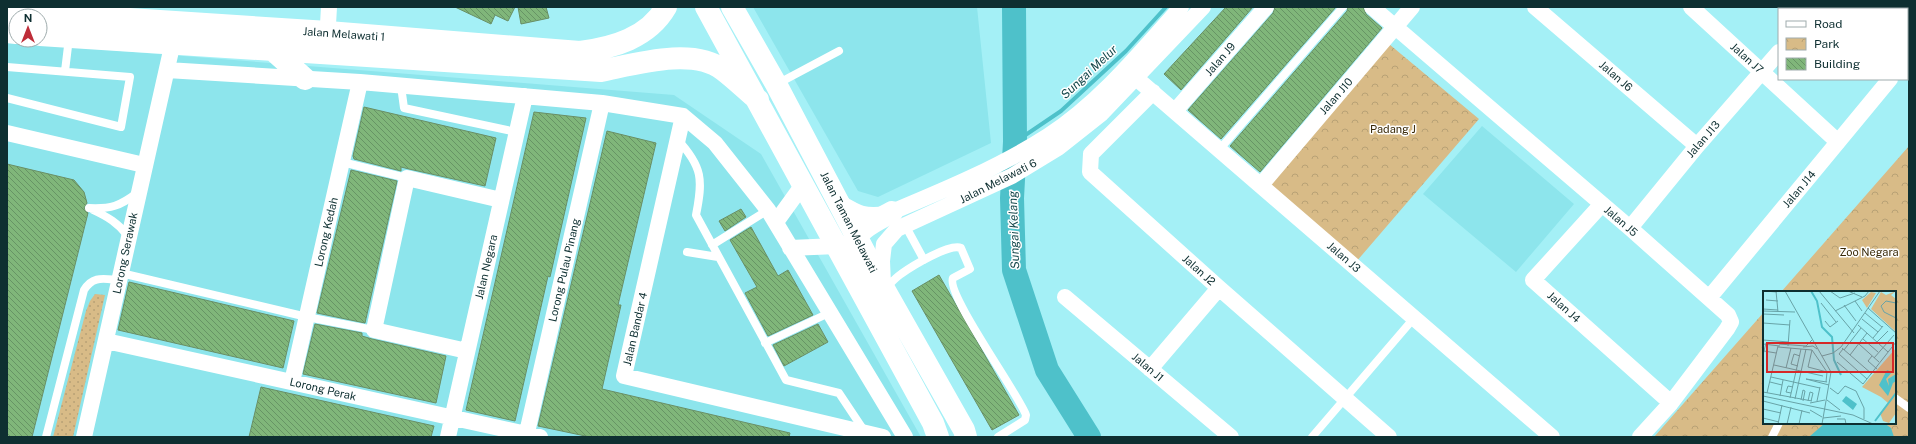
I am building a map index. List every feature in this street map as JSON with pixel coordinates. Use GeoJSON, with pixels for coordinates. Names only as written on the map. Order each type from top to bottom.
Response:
{"type":"FeatureCollection","features":[{"type":"Feature","properties":{"kind":"street"},"geometry":{"type":"LineString","coordinates":[[326,54],[330,7]]}},
{"type":"Feature","properties":{"kind":"street","name":"Jalan Melawati 1"},"geometry":{"type":"LineString","coordinates":[[7,11],[328,32],[580,52],[603,50],[625,42],[651,26],[666,7]]}},
{"type":"Feature","properties":{"kind":"street","name":"Jalan Taman Melawati"},"geometry":{"type":"LineString","coordinates":[[706,7],[758,100],[802,186],[837,246],[847,268],[933,424],[938,437]]}},
{"type":"Feature","properties":{"kind":"street","name":"Jalan Taman Melawati"},"geometry":{"type":"LineString","coordinates":[[732,7],[776,84],[856,236],[964,430],[966,437]]}},
{"type":"Feature","properties":{"kind":"street","name":"Jalan Melawati 6"},"geometry":{"type":"LineString","coordinates":[[898,218],[954,184],[1007,161],[1049,135],[1079,112],[1126,69],[1181,7]]}},
{"type":"Feature","properties":{"kind":"street","name":"Jalan Melawati 6"},"geometry":{"type":"LineString","coordinates":[[838,202],[855,212],[869,216],[898,218],[963,200],[1012,176],[1058,148],[1100,114],[1203,7]]}},
{"type":"Feature","properties":{"kind":"street","name":"Jalan J9"},"geometry":{"type":"LineString","coordinates":[[1175,111],[1266,7]]}},
{"type":"Feature","properties":{"kind":"street","name":"Jalan J5"},"geometry":{"type":"LineString","coordinates":[[1372,7],[1630,228],[1728,315],[1731,322],[1671,403],[1640,437]]}},
{"type":"Feature","properties":{"kind":"street","name":"Jalan J10"},"geometry":{"type":"LineString","coordinates":[[1260,185],[1396,28],[1412,7]]}},
{"type":"Feature","properties":{"kind":"street","name":"Jalan J6"},"geometry":{"type":"LineString","coordinates":[[1535,7],[1697,146]]}},
{"type":"Feature","properties":{"kind":"street","name":"Jalan J7"},"geometry":{"type":"LineString","coordinates":[[1691,7],[1838,142]]}},
{"type":"Feature","properties":{"kind":"street","name":"Lorong Serawak"},"geometry":{"type":"LineString","coordinates":[[84,437],[177,22]]}},
{"type":"Feature","properties":{"kind":"street","name":"Jalan Melawati 1"},"geometry":{"type":"LineString","coordinates":[[48,35],[274,51],[601,71],[668,58],[696,59],[722,69],[758,100]]}},
{"type":"Feature","properties":{"kind":"street"},"geometry":{"type":"LineString","coordinates":[[274,51],[305,79]]}},
{"type":"Feature","properties":{"kind":"street","name":"Jalan J13"},"geometry":{"type":"LineString","coordinates":[[1630,228],[1697,146],[1778,53]]}},
{"type":"Feature","properties":{"kind":"street"},"geometry":{"type":"LineString","coordinates":[[167,70],[360,82],[525,96],[602,103],[683,116],[715,143],[772,216],[905,437]]}},
{"type":"Feature","properties":{"kind":"street","name":"Jalan J3"},"geometry":{"type":"LineString","coordinates":[[1136,78],[1552,437]]}},
{"type":"Feature","properties":{"kind":"street","name":"Jalan J14"},"geometry":{"type":"LineString","coordinates":[[1709,298],[1889,80]]}},
{"type":"Feature","properties":{"kind":"street","name":"Lorong Kedah"},"geometry":{"type":"LineString","coordinates":[[292,382],[360,82]]}},
{"type":"Feature","properties":{"kind":"street","name":"Jalan J2"},"geometry":{"type":"LineString","coordinates":[[1153,92],[1091,154],[1090,172],[1219,288],[1389,437]]}},
{"type":"Feature","properties":{"kind":"street","name":"Jalan Negara"},"geometry":{"type":"LineString","coordinates":[[448,437],[525,96]]}},
{"type":"Feature","properties":{"kind":"street","name":"Lorong Pulau Pinang"},"geometry":{"type":"LineString","coordinates":[[531,436],[602,103]]}},
{"type":"Feature","properties":{"kind":"street","name":"Jalan Bandar 4"},"geometry":{"type":"LineString","coordinates":[[683,116],[624,376],[865,435],[883,437]]}},
{"type":"Feature","properties":{"kind":"street"},"geometry":{"type":"LineString","coordinates":[[7,133],[144,165]]}},
{"type":"Feature","properties":{"kind":"street"},"geometry":{"type":"LineString","coordinates":[[467,351],[374,330],[407,178],[501,200]]}},
{"type":"Feature","properties":{"kind":"street"},"geometry":{"type":"LineString","coordinates":[[772,216],[802,186]]}},
{"type":"Feature","properties":{"kind":"street","name":"Jalan J4"},"geometry":{"type":"LineString","coordinates":[[1602,204],[1533,280],[1671,403]]}},
{"type":"Feature","properties":{"kind":"street"},"geometry":{"type":"LineString","coordinates":[[847,268],[847,255],[856,236],[868,226],[898,218]]}},
{"type":"Feature","properties":{"kind":"street","name":"Jalan Melawati 6"},"geometry":{"type":"LineString","coordinates":[[884,288],[882,261],[884,244],[897,229],[898,218]]}},
{"type":"Feature","properties":{"kind":"street"},"geometry":{"type":"LineString","coordinates":[[790,248],[837,246]]}},
{"type":"Feature","properties":{"kind":"street"},"geometry":{"type":"LineString","coordinates":[[1150,369],[1219,288]]}},
{"type":"Feature","properties":{"kind":"street","name":"Jalan J1"},"geometry":{"type":"LineString","coordinates":[[1065,297],[1231,437]]}},
{"type":"Feature","properties":{"kind":"street","name":"Lorong Perak"},"geometry":{"type":"LineString","coordinates":[[106,341],[531,436]]}},
{"type":"Feature","properties":{"kind":"lane"},"geometry":{"type":"LineString","coordinates":[[1219,150],[1343,7]]}},
{"type":"Feature","properties":{"kind":"lane"},"geometry":{"type":"LineString","coordinates":[[65,71],[69,37]]}},
{"type":"Feature","properties":{"kind":"lane"},"geometry":{"type":"LineString","coordinates":[[776,84],[839,51]]}},
{"type":"Feature","properties":{"kind":"lane"},"geometry":{"type":"LineString","coordinates":[[7,67],[130,77],[121,128],[7,98]]}},
{"type":"Feature","properties":{"kind":"lane"},"geometry":{"type":"LineString","coordinates":[[401,86],[404,108],[516,132]]}},
{"type":"Feature","properties":{"kind":"lane"},"geometry":{"type":"LineString","coordinates":[[677,139],[687,149],[696,165],[701,188],[696,215],[786,380],[839,393],[865,435]]}},
{"type":"Feature","properties":{"kind":"lane"},"geometry":{"type":"LineString","coordinates":[[342,162],[407,178]]}},
{"type":"Feature","properties":{"kind":"lane"},"geometry":{"type":"LineString","coordinates":[[129,237],[120,226],[110,218],[89,208],[102,208],[121,204],[138,193]]}},
{"type":"Feature","properties":{"kind":"lane"},"geometry":{"type":"LineString","coordinates":[[712,245],[772,216]]}},
{"type":"Feature","properties":{"kind":"lane"},"geometry":{"type":"LineString","coordinates":[[898,218],[924,260]]}},
{"type":"Feature","properties":{"kind":"lane"},"geometry":{"type":"LineString","coordinates":[[884,288],[900,275],[924,260],[955,246],[961,248],[970,268],[953,278],[952,285],[970,320],[1026,415],[1025,420],[998,437]]}},
{"type":"Feature","properties":{"kind":"lane"},"geometry":{"type":"LineString","coordinates":[[687,252],[718,257]]}},
{"type":"Feature","properties":{"kind":"lane"},"geometry":{"type":"LineString","coordinates":[[46,437],[84,290],[89,282],[95,279],[120,276],[307,317],[374,330]]}},
{"type":"Feature","properties":{"kind":"lane"},"geometry":{"type":"LineString","coordinates":[[765,343],[829,313]]}},
{"type":"Feature","properties":{"kind":"lane"},"geometry":{"type":"LineString","coordinates":[[1312,437],[1414,318]]}},
{"type":"Feature","properties":{"kind":"lane"},"geometry":{"type":"LineString","coordinates":[[1896,399],[1909,408]]}},
{"type":"Feature","properties":{"kind":"lane"},"geometry":{"type":"LineString","coordinates":[[1772,437],[1778,424]]}},
{"type":"Feature","properties":{"kind":"shaded area"},"geometry":{"type":"Polygon","coordinates":[[[753,7],[977,7],[991,143],[878,197],[858,191],[753,7]]]}},
{"type":"Feature","properties":{"kind":"shaded area"},"geometry":{"type":"Polygon","coordinates":[[[7,42],[8,48],[48,48],[48,45],[674,95],[761,154],[921,437],[7,437],[7,42]]]}},
{"type":"Feature","properties":{"kind":"shaded area"},"geometry":{"type":"Polygon","coordinates":[[[1482,126],[1574,204],[1516,272],[1423,194],[1482,126]]]}},
{"type":"Feature","properties":{"kind":"shaded area"},"geometry":{"type":"Polygon","coordinates":[[[1824,424],[1885,424],[1891,428],[1894,437],[1809,437],[1824,424]]]}},
{"type":"Feature","properties":{"kind":"green space","name":"Padang J"},"geometry":{"type":"Polygon","coordinates":[[[1389,44],[1479,119],[1356,262],[1267,187],[1389,44]]]}},
{"type":"Feature","properties":{"kind":"green space","name":"Zoo Negara"},"geometry":{"type":"Polygon","coordinates":[[[1909,146],[1909,437],[1654,437],[1763,313],[1763,424],[1896,424],[1896,291],[1782,291],[1909,146]]]}},
{"type":"Feature","properties":{"kind":"green space"},"geometry":{"type":"Polygon","coordinates":[[[95,294],[105,295],[73,437],[53,437],[86,311],[95,294]]]}},
{"type":"Feature","properties":{"kind":"building"},"geometry":{"type":"Polygon","coordinates":[[[455,7],[515,7],[508,21],[495,15],[491,24],[455,7]]]}},
{"type":"Feature","properties":{"kind":"building"},"geometry":{"type":"Polygon","coordinates":[[[518,7],[546,7],[549,18],[521,24],[518,7]]]}},
{"type":"Feature","properties":{"kind":"building"},"geometry":{"type":"Polygon","coordinates":[[[1226,7],[1253,7],[1181,90],[1164,74],[1226,7]]]}},
{"type":"Feature","properties":{"kind":"building"},"geometry":{"type":"Polygon","coordinates":[[[1275,7],[1336,7],[1221,139],[1188,110],[1273,13],[1275,7]]]}},
{"type":"Feature","properties":{"kind":"building"},"geometry":{"type":"Polygon","coordinates":[[[1348,7],[1363,7],[1366,14],[1382,28],[1260,172],[1230,146],[1347,11],[1348,7]]]}},
{"type":"Feature","properties":{"kind":"building"},"geometry":{"type":"Polygon","coordinates":[[[364,107],[496,138],[485,186],[401,167],[401,171],[354,159],[353,156],[364,107]]]}},
{"type":"Feature","properties":{"kind":"building"},"geometry":{"type":"Polygon","coordinates":[[[534,112],[586,118],[550,277],[548,276],[515,421],[466,410],[534,112]]]}},
{"type":"Feature","properties":{"kind":"building"},"geometry":{"type":"Polygon","coordinates":[[[607,131],[656,143],[618,305],[621,305],[602,389],[790,433],[789,437],[590,437],[538,426],[607,131]]]}},
{"type":"Feature","properties":{"kind":"building"},"geometry":{"type":"Polygon","coordinates":[[[7,164],[74,180],[84,192],[87,203],[84,208],[88,213],[32,437],[7,437],[7,164]]]}},
{"type":"Feature","properties":{"kind":"building"},"geometry":{"type":"Polygon","coordinates":[[[351,170],[397,181],[365,323],[317,313],[351,170]]]}},
{"type":"Feature","properties":{"kind":"building"},"geometry":{"type":"Polygon","coordinates":[[[741,209],[746,217],[725,231],[719,221],[741,209]]]}},
{"type":"Feature","properties":{"kind":"building"},"geometry":{"type":"Polygon","coordinates":[[[751,227],[778,276],[788,270],[813,315],[768,336],[745,293],[757,287],[730,240],[751,227]]]}},
{"type":"Feature","properties":{"kind":"building"},"geometry":{"type":"Polygon","coordinates":[[[939,275],[1019,415],[992,430],[912,291],[939,275]]]}},
{"type":"Feature","properties":{"kind":"building"},"geometry":{"type":"Polygon","coordinates":[[[129,282],[294,321],[283,368],[118,330],[129,282]]]}},
{"type":"Feature","properties":{"kind":"building"},"geometry":{"type":"Polygon","coordinates":[[[315,324],[362,333],[362,336],[372,339],[446,356],[436,403],[303,374],[315,324]]]}},
{"type":"Feature","properties":{"kind":"building"},"geometry":{"type":"Polygon","coordinates":[[[818,324],[828,342],[784,366],[773,345],[818,324]]]}},
{"type":"Feature","properties":{"kind":"building"},"geometry":{"type":"Polygon","coordinates":[[[261,387],[434,426],[431,437],[249,437],[261,387]]]}},
{"type":"Feature","properties":{"kind":"waterway","name":"Sungai Kelang"},"geometry":{"type":"LineString","coordinates":[[1014,7],[1015,142],[1012,198],[1014,270],[1047,370],[1089,437]]}},
{"type":"Feature","properties":{"kind":"waterway","name":"Sungai Melur"},"geometry":{"type":"LineString","coordinates":[[1015,142],[1061,111],[1126,51],[1166,7]]}}]}
